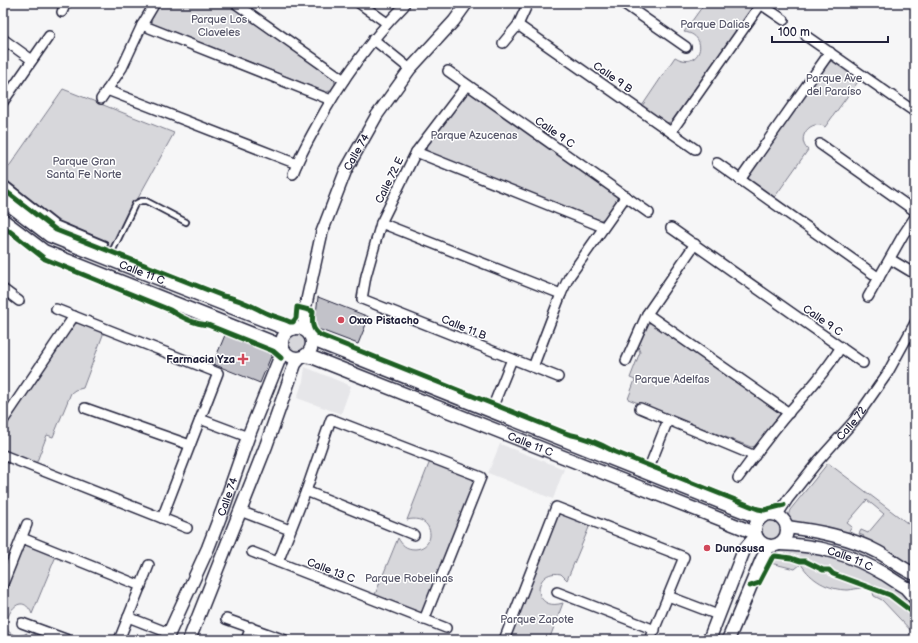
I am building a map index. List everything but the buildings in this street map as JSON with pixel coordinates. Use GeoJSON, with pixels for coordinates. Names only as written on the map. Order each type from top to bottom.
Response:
{"type":"FeatureCollection","features":[{"type":"Feature","properties":{"kind":"main road","name":"Calle 11 C"},"geometry":{"type":"LineString","coordinates":[[4,203],[50,236],[289,330]]}},
{"type":"Feature","properties":{"kind":"main road","name":"Calle 11 C"},"geometry":{"type":"LineString","coordinates":[[3,220],[44,251],[275,343],[283,349]]}},
{"type":"Feature","properties":{"kind":"main road"},"geometry":{"type":"LineString","coordinates":[[105,276],[103,271],[108,259]]}},
{"type":"Feature","properties":{"kind":"main road"},"geometry":{"type":"LineString","coordinates":[[187,308],[193,302],[193,293]]}},
{"type":"Feature","properties":{"kind":"main road"},"geometry":{"type":"LineString","coordinates":[[296,327],[304,329],[312,338],[310,350],[302,357],[291,357],[283,349],[281,343],[283,336],[289,330],[296,327]]}},
{"type":"Feature","properties":{"kind":"main road","name":"Calle 11 C"},"geometry":{"type":"LineString","coordinates":[[312,338],[320,343],[349,355],[760,518]]}},
{"type":"Feature","properties":{"kind":"main road","name":"Calle 74"},"geometry":{"type":"LineString","coordinates":[[167,636],[208,548],[248,437],[275,373],[283,349]]}},
{"type":"Feature","properties":{"kind":"main road"},"geometry":{"type":"LineString","coordinates":[[341,369],[341,360],[349,355]]}},
{"type":"Feature","properties":{"kind":"main road","name":"Calle 11 C"},"geometry":{"type":"LineString","coordinates":[[302,357],[341,369],[756,534]]}},
{"type":"Feature","properties":{"kind":"main road","name":"Calle 74"},"geometry":{"type":"LineString","coordinates":[[188,640],[266,446],[295,364],[302,357]]}},
{"type":"Feature","properties":{"kind":"main road"},"geometry":{"type":"LineString","coordinates":[[275,373],[290,379]]}},
{"type":"Feature","properties":{"kind":"main road"},"geometry":{"type":"LineString","coordinates":[[259,411],[276,417]]}},
{"type":"Feature","properties":{"kind":"main road"},"geometry":{"type":"LineString","coordinates":[[521,440],[526,425]]}},
{"type":"Feature","properties":{"kind":"main road"},"geometry":{"type":"LineString","coordinates":[[537,446],[543,432]]}},
{"type":"Feature","properties":{"kind":"main road"},"geometry":{"type":"LineString","coordinates":[[551,452],[557,437]]}},
{"type":"Feature","properties":{"kind":"main road"},"geometry":{"type":"LineString","coordinates":[[716,517],[722,502]]}},
{"type":"Feature","properties":{"kind":"main road"},"geometry":{"type":"LineString","coordinates":[[728,640],[762,559],[774,545],[785,538],[787,527],[783,520],[770,514],[760,518],[756,525],[756,534],[763,544],[774,545]]}},
{"type":"Feature","properties":{"kind":"main road","name":"Calle 11 C"},"geometry":{"type":"LineString","coordinates":[[787,527],[828,534],[851,540],[879,553],[915,574]]}},
{"type":"Feature","properties":{"kind":"main road"},"geometry":{"type":"LineString","coordinates":[[709,640],[744,550],[756,534]]}},
{"type":"Feature","properties":{"kind":"main road"},"geometry":{"type":"LineString","coordinates":[[846,555],[851,540]]}},
{"type":"Feature","properties":{"kind":"main road","name":"Calle 11 C"},"geometry":{"type":"LineString","coordinates":[[774,545],[816,547],[846,555],[873,568],[913,592]]}},
{"type":"Feature","properties":{"kind":"main road"},"geometry":{"type":"LineString","coordinates":[[208,548],[209,552],[212,554],[222,556]]}},
{"type":"Feature","properties":{"kind":"main road"},"geometry":{"type":"LineString","coordinates":[[730,585],[739,588],[745,599]]}},
{"type":"Feature","properties":{"kind":"main road"},"geometry":{"type":"LineString","coordinates":[[189,591],[199,592],[205,597]]}},
{"type":"Feature","properties":{"kind":"street"},"geometry":{"type":"LineString","coordinates":[[62,12],[66,3]]}},
{"type":"Feature","properties":{"kind":"street"},"geometry":{"type":"LineString","coordinates":[[101,98],[122,68],[142,25],[155,3]]}},
{"type":"Feature","properties":{"kind":"street"},"geometry":{"type":"LineString","coordinates":[[235,3],[344,80]]}},
{"type":"Feature","properties":{"kind":"street"},"geometry":{"type":"LineString","coordinates":[[359,3],[387,22]]}},
{"type":"Feature","properties":{"kind":"street","name":"Calle 74"},"geometry":{"type":"LineString","coordinates":[[304,329],[305,309],[322,232],[346,170],[376,114],[410,69],[454,21],[467,3]]}},
{"type":"Feature","properties":{"kind":"street"},"geometry":{"type":"LineString","coordinates":[[503,43],[518,25],[528,3]]}},
{"type":"Feature","properties":{"kind":"street"},"geometry":{"type":"LineString","coordinates":[[622,3],[686,47]]}},
{"type":"Feature","properties":{"kind":"street"},"geometry":{"type":"LineString","coordinates":[[671,132],[760,3],[784,20]]}},
{"type":"Feature","properties":{"kind":"street"},"geometry":{"type":"LineString","coordinates":[[293,174],[331,100],[344,80],[387,22],[404,6]]}},
{"type":"Feature","properties":{"kind":"street"},"geometry":{"type":"LineString","coordinates":[[142,25],[331,100]]}},
{"type":"Feature","properties":{"kind":"street","name":"Calle 9 B"},"geometry":{"type":"LineString","coordinates":[[518,25],[695,148]]}},
{"type":"Feature","properties":{"kind":"street"},"geometry":{"type":"LineString","coordinates":[[3,102],[49,36]]}},
{"type":"Feature","properties":{"kind":"street"},"geometry":{"type":"LineString","coordinates":[[806,36],[915,112]]}},
{"type":"Feature","properties":{"kind":"street"},"geometry":{"type":"LineString","coordinates":[[3,39],[32,60]]}},
{"type":"Feature","properties":{"kind":"street"},"geometry":{"type":"LineString","coordinates":[[373,40],[410,69]]}},
{"type":"Feature","properties":{"kind":"street"},"geometry":{"type":"LineString","coordinates":[[740,180],[830,52]]}},
{"type":"Feature","properties":{"kind":"street","name":"Calle 9 C"},"geometry":{"type":"LineString","coordinates":[[448,71],[649,213]]}},
{"type":"Feature","properties":{"kind":"street","name":"Calle 72 E"},"geometry":{"type":"LineString","coordinates":[[362,299],[366,276],[382,223],[416,152],[467,85]]}},
{"type":"Feature","properties":{"kind":"street"},"geometry":{"type":"LineString","coordinates":[[107,90],[297,164]]}},
{"type":"Feature","properties":{"kind":"street"},"geometry":{"type":"LineString","coordinates":[[820,144],[915,211]]}},
{"type":"Feature","properties":{"kind":"street"},"geometry":{"type":"LineString","coordinates":[[416,152],[603,227]]}},
{"type":"Feature","properties":{"kind":"street"},"geometry":{"type":"LineString","coordinates":[[717,163],[878,278]]}},
{"type":"Feature","properties":{"kind":"street"},"geometry":{"type":"LineString","coordinates":[[533,367],[569,277],[626,196]]}},
{"type":"Feature","properties":{"kind":"street"},"geometry":{"type":"LineString","coordinates":[[868,297],[915,217]]}},
{"type":"Feature","properties":{"kind":"street"},"geometry":{"type":"LineString","coordinates":[[382,223],[561,294]]}},
{"type":"Feature","properties":{"kind":"street","name":"Calle 9 C"},"geometry":{"type":"LineString","coordinates":[[671,228],[863,363]]}},
{"type":"Feature","properties":{"kind":"street"},"geometry":{"type":"LineString","coordinates":[[626,361],[647,314],[695,244]]}},
{"type":"Feature","properties":{"kind":"street"},"geometry":{"type":"LineString","coordinates":[[890,259],[915,274]]}},
{"type":"Feature","properties":{"kind":"street"},"geometry":{"type":"LineString","coordinates":[[3,289],[19,301]]}},
{"type":"Feature","properties":{"kind":"street","name":"Calle 11 B"},"geometry":{"type":"LineString","coordinates":[[362,299],[558,377]]}},
{"type":"Feature","properties":{"kind":"street"},"geometry":{"type":"LineString","coordinates":[[56,309],[218,373],[162,518]]}},
{"type":"Feature","properties":{"kind":"street"},"geometry":{"type":"LineString","coordinates":[[647,314],[789,413]]}},
{"type":"Feature","properties":{"kind":"street"},"geometry":{"type":"LineString","coordinates":[[3,421],[74,316]]}},
{"type":"Feature","properties":{"kind":"street","name":"Calle 72"},"geometry":{"type":"LineString","coordinates":[[777,516],[788,499],[819,460],[854,421],[887,374],[915,323]]}},
{"type":"Feature","properties":{"kind":"street"},"geometry":{"type":"LineString","coordinates":[[738,478],[789,413],[814,385],[841,347]]}},
{"type":"Feature","properties":{"kind":"street"},"geometry":{"type":"LineString","coordinates":[[491,411],[512,359]]}},
{"type":"Feature","properties":{"kind":"street"},"geometry":{"type":"LineString","coordinates":[[85,408],[190,445]]}},
{"type":"Feature","properties":{"kind":"street"},"geometry":{"type":"LineString","coordinates":[[640,408],[755,456]]}},
{"type":"Feature","properties":{"kind":"street"},"geometry":{"type":"LineString","coordinates":[[200,419],[248,437]]}},
{"type":"Feature","properties":{"kind":"street"},"geometry":{"type":"LineString","coordinates":[[278,562],[306,491],[331,419],[481,477],[424,620]]}},
{"type":"Feature","properties":{"kind":"street"},"geometry":{"type":"LineString","coordinates":[[647,473],[668,420]]}},
{"type":"Feature","properties":{"kind":"street"},"geometry":{"type":"LineString","coordinates":[[3,454],[187,528]]}},
{"type":"Feature","properties":{"kind":"street"},"geometry":{"type":"LineString","coordinates":[[306,491],[414,535]]}},
{"type":"Feature","properties":{"kind":"street"},"geometry":{"type":"LineString","coordinates":[[504,640],[556,507],[684,557],[650,640]]}},
{"type":"Feature","properties":{"kind":"street"},"geometry":{"type":"LineString","coordinates":[[240,511],[290,530]]}},
{"type":"Feature","properties":{"kind":"street"},"geometry":{"type":"LineString","coordinates":[[3,584],[27,524]]}},
{"type":"Feature","properties":{"kind":"street"},"geometry":{"type":"LineString","coordinates":[[22,538],[140,586]]}},
{"type":"Feature","properties":{"kind":"street","name":"Calle 13 C"},"geometry":{"type":"LineString","coordinates":[[252,552],[446,628]]}},
{"type":"Feature","properties":{"kind":"street"},"geometry":{"type":"LineString","coordinates":[[119,640],[148,565]]}},
{"type":"Feature","properties":{"kind":"street"},"geometry":{"type":"LineString","coordinates":[[557,592],[655,630]]}},
{"type":"Feature","properties":{"kind":"street"},"geometry":{"type":"LineString","coordinates":[[668,596],[718,616]]}},
{"type":"Feature","properties":{"kind":"street"},"geometry":{"type":"LineString","coordinates":[[128,617],[167,636]]}},
{"type":"Feature","properties":{"kind":"street"},"geometry":{"type":"LineString","coordinates":[[226,619],[285,640]]}},
{"type":"Feature","properties":{"kind":"street"},"geometry":{"type":"LineString","coordinates":[[22,623],[68,640]]}},
{"type":"Feature","properties":{"kind":"street"},"geometry":{"type":"LineString","coordinates":[[246,640],[251,627]]}},
{"type":"Feature","properties":{"kind":"lane"},"geometry":{"type":"LineString","coordinates":[[4,184],[54,223],[105,244]]}},
{"type":"Feature","properties":{"kind":"lane"},"geometry":{"type":"LineString","coordinates":[[108,259],[135,204],[146,202],[186,222]]}},
{"type":"Feature","properties":{"kind":"lane"},"geometry":{"type":"LineString","coordinates":[[93,253],[98,241]]}},
{"type":"Feature","properties":{"kind":"shaded area"},"geometry":{"type":"Polygon","coordinates":[[[305,367],[351,386],[341,414],[297,398],[303,381],[305,367]]]}},
{"type":"Feature","properties":{"kind":"shaded area"},"geometry":{"type":"Polygon","coordinates":[[[500,444],[564,469],[553,499],[488,473],[500,444]]]}},
{"type":"Feature","properties":{"kind":"green space","name":"Parque Los Claveles"},"geometry":{"type":"Polygon","coordinates":[[[159,3],[226,3],[334,79],[335,84],[330,91],[326,92],[153,24],[150,19],[159,3]]]}},
{"type":"Feature","properties":{"kind":"green space","name":"Parque Dalias"},"geometry":{"type":"Polygon","coordinates":[[[698,3],[750,3],[752,8],[671,122],[666,123],[642,106],[675,57],[684,60],[691,60],[699,51],[700,45],[698,39],[684,32],[702,7],[698,3]]]}},
{"type":"Feature","properties":{"kind":"green space","name":"Parque Ave del Paraíso"},"geometry":{"type":"Polygon","coordinates":[[[834,61],[860,79],[825,127],[815,125],[806,131],[803,140],[804,145],[808,150],[774,198],[749,182],[748,176],[829,62],[834,61]]]}},
{"type":"Feature","properties":{"kind":"green space","name":"Parque Gran Santa Fe Norte"},"geometry":{"type":"Polygon","coordinates":[[[63,89],[174,133],[111,247],[57,227],[3,183],[3,175],[63,89]]]}},
{"type":"Feature","properties":{"kind":"green space","name":"Parque Azucenas"},"geometry":{"type":"Polygon","coordinates":[[[471,93],[617,195],[617,201],[605,218],[600,220],[427,152],[426,146],[465,94],[471,93]]]}},
{"type":"Feature","properties":{"kind":"green space","name":"Parque Adelfas"},"geometry":{"type":"Polygon","coordinates":[[[652,322],[779,411],[780,417],[756,446],[751,447],[628,399],[635,380],[630,378],[640,352],[637,345],[646,323],[652,322]]]}},
{"type":"Feature","properties":{"kind":"green space"},"geometry":{"type":"Polygon","coordinates":[[[79,323],[104,332],[83,388],[75,390],[71,393],[53,437],[47,435],[36,464],[3,451],[3,427],[74,324],[79,323]]]}},
{"type":"Feature","properties":{"kind":"green space"},"geometry":{"type":"Polygon","coordinates":[[[297,333],[304,336],[307,343],[304,350],[297,353],[290,350],[287,343],[290,336],[297,333]]]}},
{"type":"Feature","properties":{"kind":"green space","name":"Parque Robelinas"},"geometry":{"type":"Polygon","coordinates":[[[430,461],[471,478],[474,482],[422,612],[418,614],[374,597],[398,538],[405,546],[415,549],[422,547],[430,538],[430,532],[423,521],[416,519],[407,520],[430,461]]]}},
{"type":"Feature","properties":{"kind":"green space"},"geometry":{"type":"Polygon","coordinates":[[[828,463],[915,529],[915,567],[908,565],[862,539],[864,536],[859,534],[861,530],[868,533],[884,514],[867,500],[847,523],[852,527],[848,533],[790,520],[790,510],[828,463]]]}},
{"type":"Feature","properties":{"kind":"green space","name":"Parque Zapote"},"geometry":{"type":"Polygon","coordinates":[[[562,513],[590,525],[567,580],[561,574],[551,574],[545,577],[540,583],[539,590],[541,597],[545,602],[553,604],[563,603],[549,640],[509,640],[558,515],[562,513]]]}},
{"type":"Feature","properties":{"kind":"green space"},"geometry":{"type":"Polygon","coordinates":[[[771,520],[778,523],[781,530],[778,537],[771,540],[764,537],[761,530],[764,523],[771,520]]]}},
{"type":"Feature","properties":{"kind":"green space"},"geometry":{"type":"Polygon","coordinates":[[[27,544],[56,556],[32,614],[27,607],[22,604],[13,608],[9,614],[7,626],[9,632],[18,636],[27,633],[25,640],[3,640],[3,594],[22,546],[27,544]]]}},
{"type":"Feature","properties":{"kind":"green space"},"geometry":{"type":"Polygon","coordinates":[[[855,548],[872,555],[903,575],[915,580],[915,585],[900,578],[878,563],[855,552],[855,548]]]}},
{"type":"Feature","properties":{"kind":"green space"},"geometry":{"type":"Polygon","coordinates":[[[788,549],[832,555],[868,571],[897,589],[915,605],[915,635],[882,600],[874,596],[872,590],[863,588],[841,590],[821,583],[810,575],[801,564],[795,569],[766,562],[773,551],[788,549]]]}},
{"type":"Feature","properties":{"kind":"cycle path"},"geometry":{"type":"LineString","coordinates":[[3,189],[56,230],[223,296],[238,300],[290,322],[293,322],[296,318],[297,307],[313,311],[312,321],[315,330],[320,335],[568,434],[592,441],[615,452],[758,509],[764,510],[784,505]]}},
{"type":"Feature","properties":{"kind":"cycle path"},"geometry":{"type":"LineString","coordinates":[[3,226],[45,259],[170,310],[188,320],[208,325],[273,351],[281,358]]}},
{"type":"Feature","properties":{"kind":"cycle path"},"geometry":{"type":"LineString","coordinates":[[750,586],[759,583],[772,558],[775,556],[791,558],[805,561],[823,570],[829,570],[833,574],[890,595],[915,614]]}},
{"type":"Feature","properties":{"kind":"place","name":"Oxxo Pistacho"},"geometry":{"type":"Point","coordinates":[341,320]}},
{"type":"Feature","properties":{"kind":"place","name":"Farmacia Yza"},"geometry":{"type":"Point","coordinates":[243,359]}},
{"type":"Feature","properties":{"kind":"place","name":"Dunosusa"},"geometry":{"type":"Point","coordinates":[707,548]}}]}
